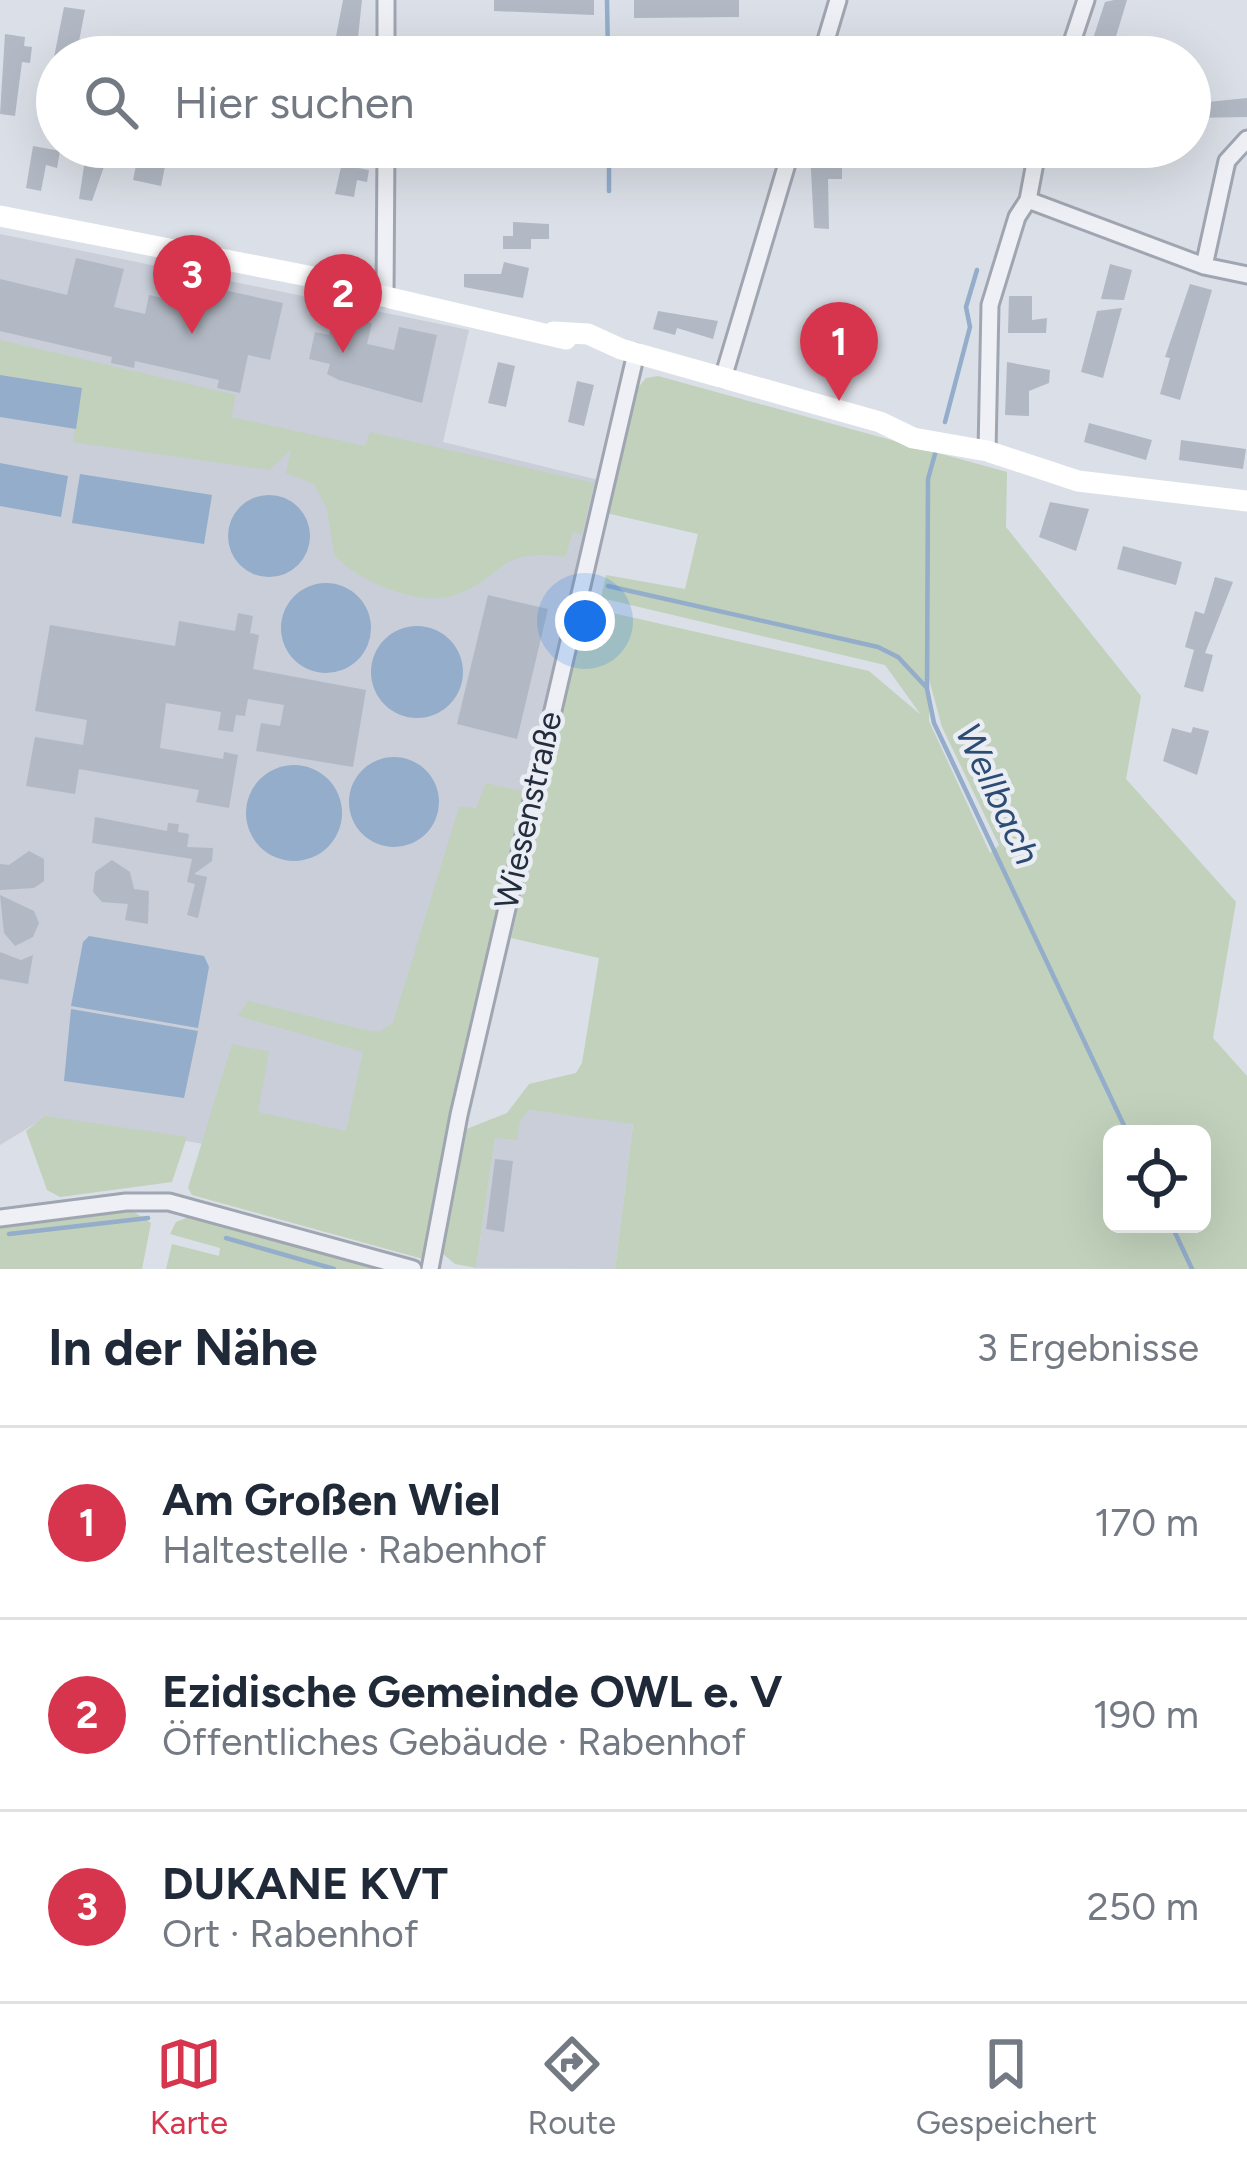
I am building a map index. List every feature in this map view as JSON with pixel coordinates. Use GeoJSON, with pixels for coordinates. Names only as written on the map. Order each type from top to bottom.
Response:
{"type":"FeatureCollection","features":[{"type":"Feature","properties":{"kind":"street"},"geometry":{"type":"LineString","coordinates":[[386,0],[386,36]]}},
{"type":"Feature","properties":{"kind":"street"},"geometry":{"type":"LineString","coordinates":[[827,36],[838,0]]}},
{"type":"Feature","properties":{"kind":"street"},"geometry":{"type":"LineString","coordinates":[[1074,36],[1086,0]]}},
{"type":"Feature","properties":{"kind":"street"},"geometry":{"type":"LineString","coordinates":[[1204,266],[1227,160],[1247,139]]}},
{"type":"Feature","properties":{"kind":"street"},"geometry":{"type":"LineString","coordinates":[[377,295],[385,168]]}},
{"type":"Feature","properties":{"kind":"street"},"geometry":{"type":"LineString","coordinates":[[723,378],[786,168]]}},
{"type":"Feature","properties":{"kind":"street"},"geometry":{"type":"LineString","coordinates":[[988,451],[990,305],[1017,217],[1028,200],[1034,168]]}},
{"type":"Feature","properties":{"kind":"street"},"geometry":{"type":"LineString","coordinates":[[1028,200],[1204,266],[1247,275]]}},
{"type":"Feature","properties":{"kind":"street"},"geometry":{"type":"LineString","coordinates":[[2,217],[350,284],[377,295],[554,332],[588,334],[628,351],[880,422],[913,438],[988,451],[1048,467],[1078,481],[1247,501]]}},
{"type":"Feature","properties":{"kind":"street","name":"Wiesenstraße"},"geometry":{"type":"LineString","coordinates":[[430,1269],[459,1115],[628,351]]}},
{"type":"Feature","properties":{"kind":"street"},"geometry":{"type":"LineString","coordinates":[[0,1218],[159,1201],[413,1269]]}},
{"type":"Feature","properties":{"kind":"shaded area"},"geometry":{"type":"Polygon","coordinates":[[[0,234],[469,330],[443,442],[599,480],[436,1184],[46,1117],[0,1145],[0,234]]]}},
{"type":"Feature","properties":{"kind":"shaded area"},"geometry":{"type":"Polygon","coordinates":[[[529,1110],[633,1123],[615,1269],[476,1268],[495,1137],[529,1110]]]}},
{"type":"Feature","properties":{"kind":"green space"},"geometry":{"type":"Polygon","coordinates":[[[0,340],[236,395],[231,417],[365,446],[370,432],[594,483],[582,534],[573,532],[565,557],[513,560],[455,595],[425,598],[390,590],[357,574],[334,554],[327,509],[314,484],[286,473],[291,449],[270,470],[73,442],[82,388],[0,375],[0,340]]]}},
{"type":"Feature","properties":{"kind":"green space"},"geometry":{"type":"Polygon","coordinates":[[[658,376],[1007,472],[1006,527],[1141,696],[1126,779],[1236,902],[1213,1038],[1247,1076],[1247,1269],[615,1269],[633,1124],[529,1110],[520,1121],[517,1140],[495,1138],[476,1268],[455,1264],[442,1253],[464,1130],[507,1113],[529,1084],[576,1073],[582,1063],[599,958],[511,938],[586,607],[869,671],[921,715],[885,665],[601,598],[606,575],[685,589],[698,534],[606,513],[637,389],[646,378],[658,376]],[[929,679],[929,721],[990,853],[999,845],[942,727],[929,679]]]}},
{"type":"Feature","properties":{"kind":"green space"},"geometry":{"type":"Polygon","coordinates":[[[486,783],[521,791],[525,797],[447,1130],[423,1259],[192,1195],[188,1188],[232,1044],[269,1052],[258,1112],[346,1131],[363,1052],[238,1016],[248,1001],[364,1030],[379,1032],[393,1023],[459,807],[476,808],[486,783]]]}},
{"type":"Feature","properties":{"kind":"green space"},"geometry":{"type":"Polygon","coordinates":[[[45,1116],[187,1137],[172,1182],[60,1197],[47,1190],[26,1131],[45,1116]]]}},
{"type":"Feature","properties":{"kind":"green space"},"geometry":{"type":"Polygon","coordinates":[[[128,1208],[151,1223],[142,1269],[0,1269],[0,1224],[128,1208]]]}},
{"type":"Feature","properties":{"kind":"green space"},"geometry":{"type":"Polygon","coordinates":[[[191,1216],[384,1269],[166,1269],[172,1244],[219,1256],[220,1248],[170,1234],[176,1222],[191,1216]]]}},
{"type":"Feature","properties":{"kind":"water"},"geometry":{"type":"Polygon","coordinates":[[[0,375],[82,388],[76,429],[0,417],[0,375]]]}},
{"type":"Feature","properties":{"kind":"water"},"geometry":{"type":"Polygon","coordinates":[[[0,463],[68,476],[61,517],[0,506],[0,463]]]}},
{"type":"Feature","properties":{"kind":"water"},"geometry":{"type":"Polygon","coordinates":[[[80,474],[212,495],[204,544],[72,523],[80,474]]]}},
{"type":"Feature","properties":{"kind":"water"},"geometry":{"type":"Polygon","coordinates":[[[269,495],[298,507],[310,536],[298,565],[269,577],[240,565],[228,536],[240,507],[269,495]]]}},
{"type":"Feature","properties":{"kind":"water"},"geometry":{"type":"Polygon","coordinates":[[[326,583],[343,586],[358,596],[368,611],[368,645],[358,660],[343,670],[326,673],[309,670],[294,660],[284,645],[281,628],[284,611],[294,596],[309,586],[326,583]]]}},
{"type":"Feature","properties":{"kind":"water"},"geometry":{"type":"Polygon","coordinates":[[[417,626],[449,640],[463,672],[449,704],[417,718],[385,704],[371,672],[385,640],[417,626]]]}},
{"type":"Feature","properties":{"kind":"water"},"geometry":{"type":"Polygon","coordinates":[[[394,757],[411,760],[426,770],[436,785],[436,819],[426,834],[411,844],[394,847],[377,844],[362,834],[352,819],[349,802],[352,785],[362,770],[377,760],[394,757]]]}},
{"type":"Feature","properties":{"kind":"water"},"geometry":{"type":"Polygon","coordinates":[[[294,765],[328,779],[342,813],[328,847],[294,861],[260,847],[246,813],[260,779],[294,765]]]}},
{"type":"Feature","properties":{"kind":"water"},"geometry":{"type":"Polygon","coordinates":[[[89,936],[204,956],[209,967],[198,1028],[71,1006],[83,942],[89,936]]]}},
{"type":"Feature","properties":{"kind":"water"},"geometry":{"type":"Polygon","coordinates":[[[71,1009],[198,1031],[184,1098],[64,1081],[71,1009]]]}},
{"type":"Feature","properties":{"kind":"building"},"geometry":{"type":"Polygon","coordinates":[[[343,0],[362,0],[358,36],[336,36],[343,0]]]}},
{"type":"Feature","properties":{"kind":"building"},"geometry":{"type":"Polygon","coordinates":[[[494,0],[594,0],[594,15],[494,11],[494,0]]]}},
{"type":"Feature","properties":{"kind":"building"},"geometry":{"type":"Polygon","coordinates":[[[634,0],[739,0],[739,17],[634,18],[634,0]]]}},
{"type":"Feature","properties":{"kind":"building"},"geometry":{"type":"Polygon","coordinates":[[[1127,0],[1116,36],[1094,36],[1105,2],[1127,0]]]}},
{"type":"Feature","properties":{"kind":"building"},"geometry":{"type":"Polygon","coordinates":[[[64,7],[85,10],[80,36],[58,36],[64,7]]]}},
{"type":"Feature","properties":{"kind":"building"},"geometry":{"type":"Polygon","coordinates":[[[5,34],[25,37],[24,46],[32,47],[30,63],[22,62],[15,116],[0,114],[5,34]]]}},
{"type":"Feature","properties":{"kind":"building"},"geometry":{"type":"Polygon","coordinates":[[[1247,98],[1247,117],[1211,118],[1211,102],[1247,98]]]}},
{"type":"Feature","properties":{"kind":"building"},"geometry":{"type":"Polygon","coordinates":[[[36,147],[36,168],[45,168],[41,191],[26,188],[36,147]]]}},
{"type":"Feature","properties":{"kind":"building"},"geometry":{"type":"Polygon","coordinates":[[[84,168],[104,168],[92,201],[79,199],[84,168]]]}},
{"type":"Feature","properties":{"kind":"building"},"geometry":{"type":"Polygon","coordinates":[[[136,168],[165,168],[161,186],[133,180],[136,168]]]}},
{"type":"Feature","properties":{"kind":"building"},"geometry":{"type":"Polygon","coordinates":[[[341,168],[369,170],[367,182],[357,180],[354,197],[335,194],[341,168]]]}},
{"type":"Feature","properties":{"kind":"building"},"geometry":{"type":"Polygon","coordinates":[[[811,168],[842,168],[842,179],[828,179],[829,229],[814,228],[811,168]]]}},
{"type":"Feature","properties":{"kind":"building"},"geometry":{"type":"Polygon","coordinates":[[[513,222],[549,224],[549,239],[531,239],[531,249],[503,249],[503,236],[513,236],[513,222]]]}},
{"type":"Feature","properties":{"kind":"building"},"geometry":{"type":"Polygon","coordinates":[[[76,258],[124,269],[114,307],[145,314],[149,295],[187,303],[192,283],[283,303],[270,360],[248,355],[240,393],[217,388],[219,380],[135,361],[134,368],[111,363],[112,357],[0,331],[0,279],[67,295],[76,258]]]}},
{"type":"Feature","properties":{"kind":"building"},"geometry":{"type":"Polygon","coordinates":[[[504,262],[529,268],[523,298],[464,287],[464,274],[501,274],[504,262]]]}},
{"type":"Feature","properties":{"kind":"building"},"geometry":{"type":"Polygon","coordinates":[[[1110,264],[1132,270],[1124,300],[1101,299],[1110,264]]]}},
{"type":"Feature","properties":{"kind":"building"},"geometry":{"type":"Polygon","coordinates":[[[1190,284],[1212,290],[1180,400],[1160,394],[1170,358],[1165,357],[1190,284]]]}},
{"type":"Feature","properties":{"kind":"building"},"geometry":{"type":"Polygon","coordinates":[[[1009,296],[1032,296],[1032,320],[1047,318],[1046,333],[1008,333],[1009,296]]]}},
{"type":"Feature","properties":{"kind":"building"},"geometry":{"type":"Polygon","coordinates":[[[1122,308],[1103,378],[1081,372],[1097,311],[1122,308]]]}},
{"type":"Feature","properties":{"kind":"building"},"geometry":{"type":"Polygon","coordinates":[[[658,311],[718,321],[713,339],[677,328],[675,335],[653,329],[658,311]]]}},
{"type":"Feature","properties":{"kind":"building"},"geometry":{"type":"Polygon","coordinates":[[[333,315],[372,323],[367,344],[394,350],[399,327],[437,335],[422,403],[339,380],[327,374],[330,364],[309,359],[315,332],[329,335],[333,315]]]}},
{"type":"Feature","properties":{"kind":"building"},"geometry":{"type":"Polygon","coordinates":[[[498,362],[515,366],[506,407],[488,403],[498,362]]]}},
{"type":"Feature","properties":{"kind":"building"},"geometry":{"type":"Polygon","coordinates":[[[1007,362],[1050,370],[1049,383],[1029,391],[1029,416],[1005,415],[1007,362]]]}},
{"type":"Feature","properties":{"kind":"building"},"geometry":{"type":"Polygon","coordinates":[[[577,381],[594,385],[584,426],[568,422],[577,381]]]}},
{"type":"Feature","properties":{"kind":"building"},"geometry":{"type":"Polygon","coordinates":[[[1089,423],[1152,440],[1146,460],[1084,442],[1089,423]]]}},
{"type":"Feature","properties":{"kind":"building"},"geometry":{"type":"Polygon","coordinates":[[[1181,440],[1246,449],[1243,469],[1179,460],[1181,440]]]}},
{"type":"Feature","properties":{"kind":"building"},"geometry":{"type":"Polygon","coordinates":[[[1050,502],[1089,509],[1076,551],[1039,537],[1050,502]]]}},
{"type":"Feature","properties":{"kind":"building"},"geometry":{"type":"Polygon","coordinates":[[[1123,546],[1182,562],[1176,585],[1117,569],[1123,546]]]}},
{"type":"Feature","properties":{"kind":"building"},"geometry":{"type":"Polygon","coordinates":[[[1215,577],[1233,582],[1205,653],[1213,655],[1203,692],[1184,687],[1194,650],[1185,647],[1195,611],[1204,614],[1215,577]]]}},
{"type":"Feature","properties":{"kind":"building"},"geometry":{"type":"Polygon","coordinates":[[[488,595],[548,609],[517,739],[457,724],[488,595]]]}},
{"type":"Feature","properties":{"kind":"building"},"geometry":{"type":"Polygon","coordinates":[[[238,613],[253,616],[250,633],[259,635],[253,669],[366,690],[353,767],[256,751],[261,723],[280,726],[284,705],[248,699],[245,716],[236,715],[233,732],[218,730],[221,712],[166,703],[160,748],[223,759],[224,752],[238,755],[229,808],[196,802],[199,790],[79,769],[75,794],[26,786],[35,737],[83,745],[87,720],[35,711],[50,625],[175,646],[179,621],[235,631],[238,613]]]}},
{"type":"Feature","properties":{"kind":"building"},"geometry":{"type":"Polygon","coordinates":[[[1193,727],[1209,731],[1197,775],[1163,761],[1172,728],[1191,733],[1193,727]]]}},
{"type":"Feature","properties":{"kind":"building"},"geometry":{"type":"Polygon","coordinates":[[[95,817],[167,831],[168,823],[179,824],[178,832],[189,834],[187,847],[213,848],[212,861],[194,874],[207,877],[198,918],[187,915],[195,884],[187,882],[192,859],[92,843],[95,817]]]}},
{"type":"Feature","properties":{"kind":"building"},"geometry":{"type":"Polygon","coordinates":[[[29,851],[44,859],[44,881],[34,888],[0,890],[0,864],[9,865],[29,851]]]}},
{"type":"Feature","properties":{"kind":"building"},"geometry":{"type":"Polygon","coordinates":[[[112,860],[130,872],[134,889],[149,891],[148,924],[125,920],[128,904],[102,902],[93,892],[95,872],[112,860]]]}},
{"type":"Feature","properties":{"kind":"building"},"geometry":{"type":"Polygon","coordinates":[[[0,895],[34,911],[39,923],[33,937],[15,946],[4,933],[0,895]]]}},
{"type":"Feature","properties":{"kind":"building"},"geometry":{"type":"Polygon","coordinates":[[[0,952],[21,960],[33,955],[28,984],[0,979],[0,952]]]}},
{"type":"Feature","properties":{"kind":"building"},"geometry":{"type":"Polygon","coordinates":[[[495,1159],[513,1161],[504,1232],[486,1229],[495,1159]]]}},
{"type":"Feature","properties":{"kind":"waterway"},"geometry":{"type":"LineString","coordinates":[[607,0],[608,36]]}},
{"type":"Feature","properties":{"kind":"waterway"},"geometry":{"type":"LineString","coordinates":[[609,168],[609,191]]}},
{"type":"Feature","properties":{"kind":"waterway","name":"Wellbach"},"geometry":{"type":"LineString","coordinates":[[945,422],[970,327],[966,307],[977,270]]}},
{"type":"Feature","properties":{"kind":"waterway","name":"Wellbach"},"geometry":{"type":"LineString","coordinates":[[935,454],[928,479],[927,689],[934,723],[1124,1125]]}},
{"type":"Feature","properties":{"kind":"waterway"},"geometry":{"type":"LineString","coordinates":[[608,586],[878,647],[898,657],[927,688]]}},
{"type":"Feature","properties":{"kind":"waterway"},"geometry":{"type":"LineString","coordinates":[[9,1234],[148,1218]]}},
{"type":"Feature","properties":{"kind":"waterway","name":"Wellbach"},"geometry":{"type":"LineString","coordinates":[[1175,1233],[1192,1269]]}},
{"type":"Feature","properties":{"kind":"waterway"},"geometry":{"type":"LineString","coordinates":[[226,1238],[334,1269]]}},
{"type":"Feature","properties":{"kind":"place","name":"DUKANE KVT"},"geometry":{"type":"Point","coordinates":[192,334]}},
{"type":"Feature","properties":{"kind":"place","name":"Ezidische Gemeinde OWL e. V"},"geometry":{"type":"Point","coordinates":[343,353]}},
{"type":"Feature","properties":{"kind":"place","name":"Am Großen Wiel"},"geometry":{"type":"Point","coordinates":[839,401]}}]}
